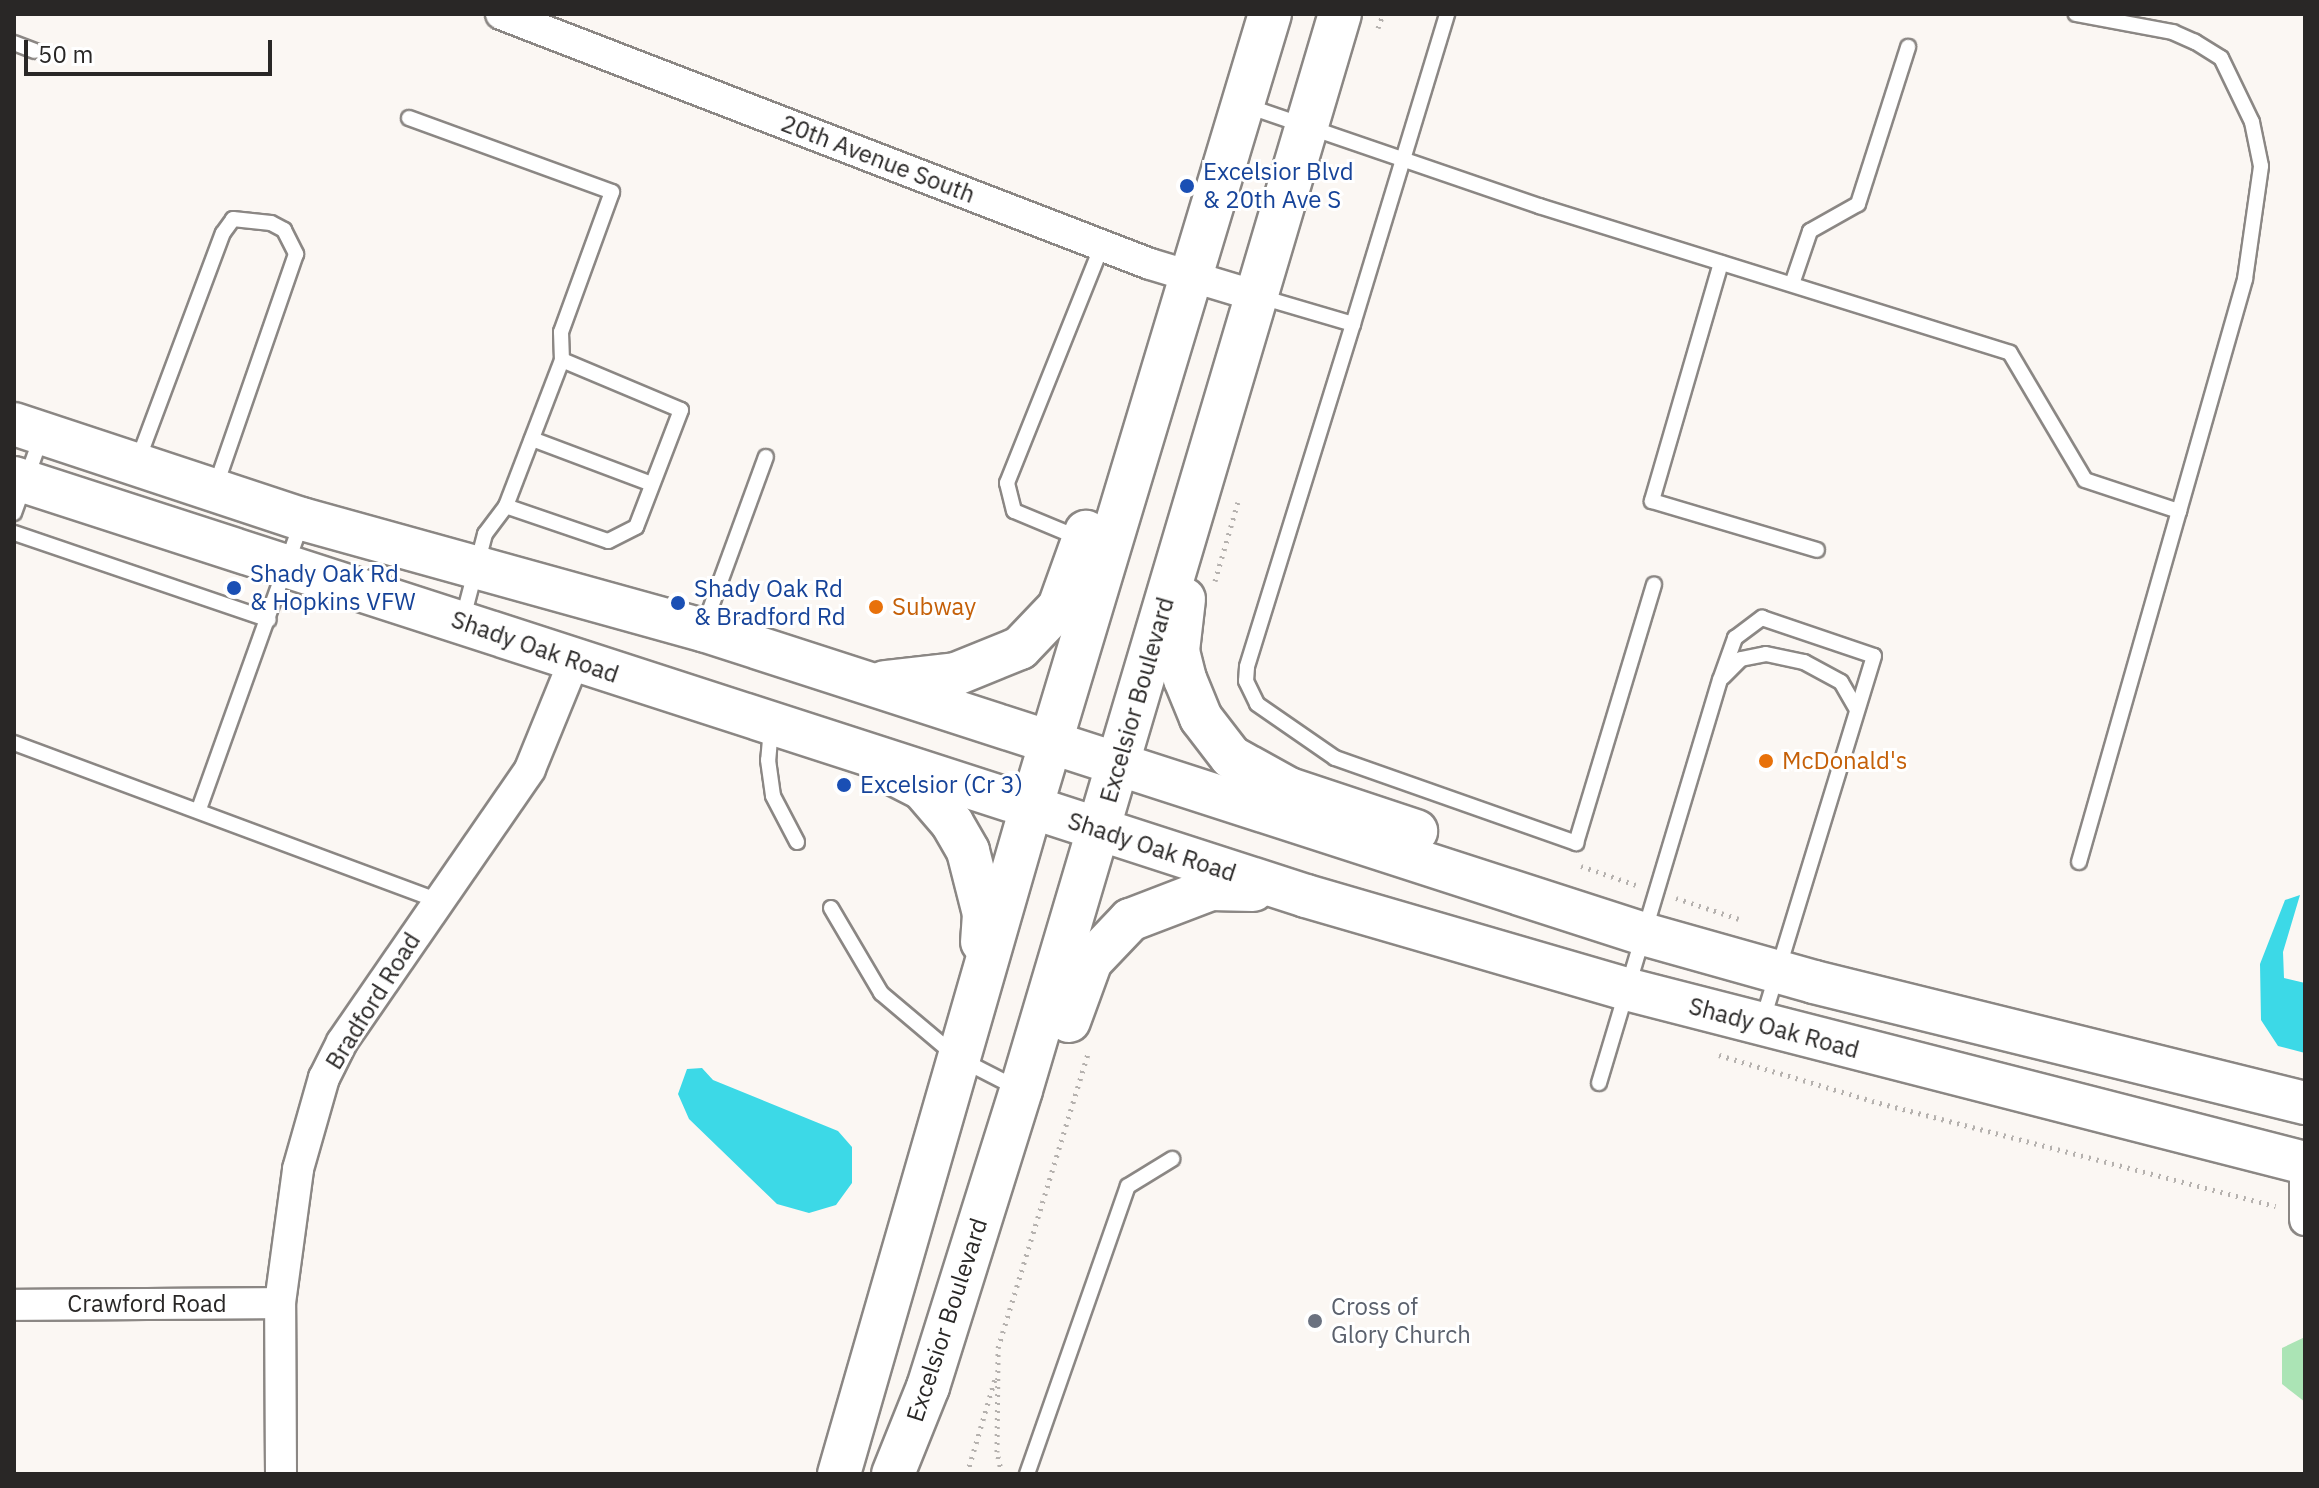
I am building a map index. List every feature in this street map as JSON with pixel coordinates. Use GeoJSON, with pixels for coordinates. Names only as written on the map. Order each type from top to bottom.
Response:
{"type":"FeatureCollection","features":[{"type":"Feature","properties":{"kind":"main road"},"geometry":{"type":"LineString","coordinates":[[839,1474],[1051,745],[1097,543],[1119,423],[1191,277],[1270,14]]}},
{"type":"Feature","properties":{"kind":"main road","name":"Excelsior Boulevard"},"geometry":{"type":"LineString","coordinates":[[893,1474],[928,1387],[1021,1090],[1340,14]]}},
{"type":"Feature","properties":{"kind":"main road"},"geometry":{"type":"LineString","coordinates":[[1223,404],[1179,623],[1185,679],[1213,737],[1250,771],[1289,789],[1491,855],[1553,903]]}},
{"type":"Feature","properties":{"kind":"main road"},"geometry":{"type":"LineString","coordinates":[[28,429],[302,519],[703,630],[1116,767],[1647,935],[1784,953],[2305,1103]]}},
{"type":"Feature","properties":{"kind":"main road","name":"Shady Oak Road"},"geometry":{"type":"LineString","coordinates":[[18,491],[287,566],[859,755],[1306,896],[1630,990],[2305,1163]]}},
{"type":"Feature","properties":{"kind":"main road"},"geometry":{"type":"LineString","coordinates":[[864,682],[956,674],[1020,648],[1059,607],[1097,543]]}},
{"type":"Feature","properties":{"kind":"main road"},"geometry":{"type":"LineString","coordinates":[[859,755],[923,789],[952,823],[968,851],[984,914],[978,992]]}},
{"type":"Feature","properties":{"kind":"main road"},"geometry":{"type":"LineString","coordinates":[[928,1387],[1007,1223],[1091,961],[1130,920],[1188,895],[1240,888],[1306,896]]}},
{"type":"Feature","properties":{"kind":"street","name":"20th Avenue South"},"geometry":{"type":"LineString","coordinates":[[501,14],[1102,245],[1256,296]]}},
{"type":"Feature","properties":{"kind":"street","name":"Bradford Road"},"geometry":{"type":"LineString","coordinates":[[281,1474],[280,1303],[298,1169],[324,1078],[342,1042],[530,769],[574,661]]}},
{"type":"Feature","properties":{"kind":"street"},"geometry":{"type":"LineString","coordinates":[[2305,1180],[2305,1220]]}},
{"type":"Feature","properties":{"kind":"street","name":"Crawford Road"},"geometry":{"type":"LineString","coordinates":[[14,1305],[280,1303]]}},
{"type":"Feature","properties":{"kind":"lane"},"geometry":{"type":"LineString","coordinates":[[1447,14],[1247,667],[1246,681],[1257,704],[1335,758],[1576,843],[1654,584]]}},
{"type":"Feature","properties":{"kind":"lane"},"geometry":{"type":"LineString","coordinates":[[2076,14],[2173,32],[2221,58],[2252,122],[2261,166],[2245,279],[2079,862]]}},
{"type":"Feature","properties":{"kind":"lane"},"geometry":{"type":"LineString","coordinates":[[14,43],[35,51]]}},
{"type":"Feature","properties":{"kind":"lane"},"geometry":{"type":"LineString","coordinates":[[1792,284],[1810,231],[1858,204],[1908,47]]}},
{"type":"Feature","properties":{"kind":"lane"},"geometry":{"type":"LineString","coordinates":[[1243,105],[1721,263],[2010,353],[2085,480],[2179,511]]}},
{"type":"Feature","properties":{"kind":"lane"},"geometry":{"type":"LineString","coordinates":[[409,118],[612,192],[561,332],[562,360],[506,506],[485,534],[462,622]]}},
{"type":"Feature","properties":{"kind":"lane"},"geometry":{"type":"LineString","coordinates":[[136,467],[223,233],[233,219],[271,223],[284,230],[296,254],[214,492]]}},
{"type":"Feature","properties":{"kind":"lane"},"geometry":{"type":"LineString","coordinates":[[1097,543],[1014,511],[1007,483],[1102,245]]}},
{"type":"Feature","properties":{"kind":"lane"},"geometry":{"type":"LineString","coordinates":[[1721,263],[1652,501],[1817,550]]}},
{"type":"Feature","properties":{"kind":"lane"},"geometry":{"type":"LineString","coordinates":[[1256,296],[1353,324]]}},
{"type":"Feature","properties":{"kind":"lane"},"geometry":{"type":"LineString","coordinates":[[506,506],[608,541],[636,527],[681,410],[562,360]]}},
{"type":"Feature","properties":{"kind":"lane"},"geometry":{"type":"LineString","coordinates":[[18,491],[28,429]]}},
{"type":"Feature","properties":{"kind":"lane"},"geometry":{"type":"LineString","coordinates":[[532,439],[652,484]]}},
{"type":"Feature","properties":{"kind":"lane"},"geometry":{"type":"LineString","coordinates":[[703,630],[766,457]]}},
{"type":"Feature","properties":{"kind":"lane"},"geometry":{"type":"LineString","coordinates":[[199,809],[269,620],[302,519]]}},
{"type":"Feature","properties":{"kind":"lane"},"geometry":{"type":"LineString","coordinates":[[14,533],[269,620]]}},
{"type":"Feature","properties":{"kind":"lane"},"geometry":{"type":"LineString","coordinates":[[1599,1083],[1647,935],[1720,680],[1735,638],[1762,618],[1874,656],[1762,1025]]}},
{"type":"Feature","properties":{"kind":"lane"},"geometry":{"type":"LineString","coordinates":[[1720,680],[1741,659],[1766,654],[1804,662],[1841,682],[1857,710]]}},
{"type":"Feature","properties":{"kind":"lane"},"geometry":{"type":"LineString","coordinates":[[771,725],[768,760],[773,796],[797,842]]}},
{"type":"Feature","properties":{"kind":"lane"},"geometry":{"type":"LineString","coordinates":[[14,743],[199,809],[437,900]]}},
{"type":"Feature","properties":{"kind":"lane"},"geometry":{"type":"LineString","coordinates":[[831,908],[881,993],[958,1058],[1021,1090]]}},
{"type":"Feature","properties":{"kind":"lane"},"geometry":{"type":"LineString","coordinates":[[1027,1474],[1128,1186],[1172,1159]]}},
{"type":"Feature","properties":{"kind":"path"},"geometry":{"type":"LineString","coordinates":[[1374,41],[1383,14]]}},
{"type":"Feature","properties":{"kind":"path"},"geometry":{"type":"LineString","coordinates":[[1211,596],[1240,493]]}},
{"type":"Feature","properties":{"kind":"path"},"geometry":{"type":"LineString","coordinates":[[1568,861],[1659,892],[1784,953]]}},
{"type":"Feature","properties":{"kind":"path"},"geometry":{"type":"LineString","coordinates":[[1002,1474],[997,1452],[998,1348],[1091,1044]]}},
{"type":"Feature","properties":{"kind":"path"},"geometry":{"type":"LineString","coordinates":[[967,1474],[997,1373]]}},
{"type":"Feature","properties":{"kind":"green space"},"geometry":{"type":"Polygon","coordinates":[[[2305,1337],[2305,1402],[2282,1384],[2282,1348],[2305,1337]]]}},
{"type":"Feature","properties":{"kind":"water"},"geometry":{"type":"Polygon","coordinates":[[[2300,895],[2283,952],[2284,978],[2305,983],[2305,1053],[2278,1046],[2261,1020],[2260,964],[2285,900],[2300,895]]]}},
{"type":"Feature","properties":{"kind":"water"},"geometry":{"type":"Polygon","coordinates":[[[702,1068],[713,1080],[838,1131],[852,1147],[852,1183],[836,1205],[809,1213],[777,1204],[689,1119],[678,1094],[687,1069],[702,1068]]]}},
{"type":"Feature","properties":{"kind":"place","name":"Excelsior Blvd & 20th Ave S"},"geometry":{"type":"Point","coordinates":[1187,186]}},
{"type":"Feature","properties":{"kind":"place","name":"Shady Oak Rd & Hopkins VFW"},"geometry":{"type":"Point","coordinates":[234,588]}},
{"type":"Feature","properties":{"kind":"place","name":"Shady Oak Rd & Bradford Rd"},"geometry":{"type":"Point","coordinates":[678,603]}},
{"type":"Feature","properties":{"kind":"place","name":"Subway"},"geometry":{"type":"Point","coordinates":[876,607]}},
{"type":"Feature","properties":{"kind":"place","name":"McDonald's"},"geometry":{"type":"Point","coordinates":[1766,761]}},
{"type":"Feature","properties":{"kind":"place","name":"Excelsior (Cr 3)"},"geometry":{"type":"Point","coordinates":[844,785]}},
{"type":"Feature","properties":{"kind":"place","name":"Cross of Glory Church"},"geometry":{"type":"Point","coordinates":[1315,1321]}}]}
